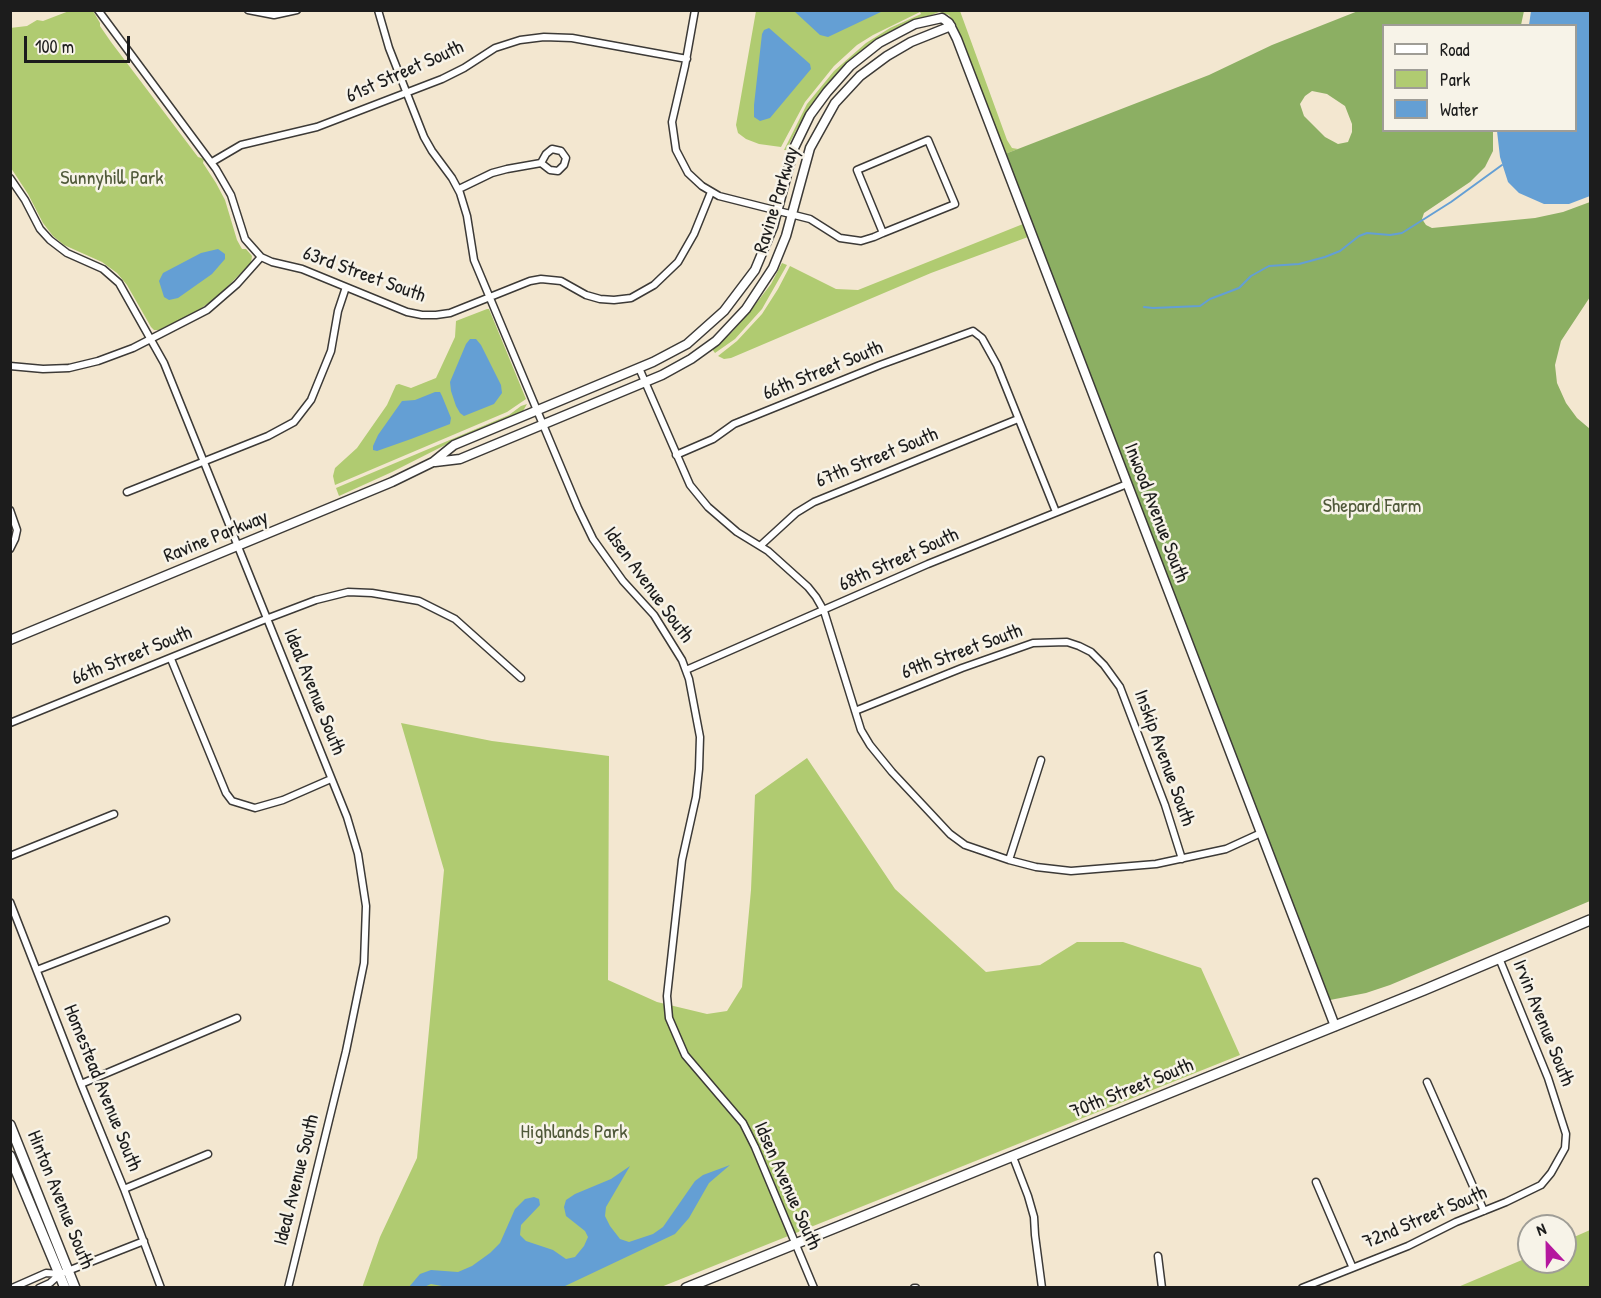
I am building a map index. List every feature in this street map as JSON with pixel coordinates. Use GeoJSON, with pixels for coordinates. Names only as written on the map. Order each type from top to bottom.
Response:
{"type":"FeatureCollection","features":[{"type":"Feature","properties":{"kind":"main road","name":"70th Street South"},"geometry":{"type":"LineString","coordinates":[[686,1287],[1013,1157],[1590,920]]}},
{"type":"Feature","properties":{"kind":"main road","name":"Hinton Avenue South"},"geometry":{"type":"LineString","coordinates":[[10,1125],[64,1272],[65,1287]]}},
{"type":"Feature","properties":{"kind":"main road","name":"Hinton Avenue South"},"geometry":{"type":"LineString","coordinates":[[10,1156],[64,1272],[75,1287]]}},
{"type":"Feature","properties":{"kind":"street"},"geometry":{"type":"LineString","coordinates":[[10,366],[49,369],[76,367],[103,360],[210,309],[247,275],[261,257],[245,239],[230,193],[212,162],[98,10]]}},
{"type":"Feature","properties":{"kind":"street"},"geometry":{"type":"LineString","coordinates":[[248,10],[274,15],[297,10]]}},
{"type":"Feature","properties":{"kind":"street","name":"Idsen Avenue South"},"geometry":{"type":"LineString","coordinates":[[378,10],[389,48],[426,141],[459,189],[467,212],[474,258],[489,298],[593,539],[623,581],[654,615],[686,670],[700,737],[699,769],[696,797],[682,860],[667,996],[669,1018],[685,1055],[743,1124],[755,1147],[814,1287]]}},
{"type":"Feature","properties":{"kind":"street"},"geometry":{"type":"LineString","coordinates":[[695,10],[687,58],[673,115],[673,142],[686,170],[698,183],[726,198],[813,220],[833,235],[845,240],[864,240],[883,233],[955,204],[928,140],[857,170],[883,233]]}},
{"type":"Feature","properties":{"kind":"street","name":"Inwood Avenue South"},"geometry":{"type":"LineString","coordinates":[[940,17],[951,26],[1335,1026]]}},
{"type":"Feature","properties":{"kind":"street","name":"Ravine Parkway"},"geometry":{"type":"LineString","coordinates":[[10,640],[392,482],[433,462],[454,445],[660,359],[687,344],[729,307],[755,270],[766,248],[796,144],[810,115],[834,83],[854,62],[883,40],[915,24],[940,17]]}},
{"type":"Feature","properties":{"kind":"street","name":"Ravine Parkway"},"geometry":{"type":"LineString","coordinates":[[433,462],[459,459],[644,382],[674,369],[716,341],[737,320],[769,277],[781,250],[810,147],[838,99],[860,76],[887,56],[915,40],[951,26]]}},
{"type":"Feature","properties":{"kind":"street","name":"61st Street South"},"geometry":{"type":"LineString","coordinates":[[212,162],[241,145],[317,127],[407,93],[456,72],[495,48],[528,38],[568,38],[687,58]]}},
{"type":"Feature","properties":{"kind":"street"},"geometry":{"type":"LineString","coordinates":[[459,189],[498,171],[541,163]]}},
{"type":"Feature","properties":{"kind":"street","name":"Ideal Avenue South"},"geometry":{"type":"LineString","coordinates":[[10,177],[40,229],[52,242],[70,255],[101,267],[119,283],[172,378],[353,835],[363,879],[366,906],[364,963],[346,1051],[288,1287]]}},
{"type":"Feature","properties":{"kind":"street","name":"63rd Street South"},"geometry":{"type":"LineString","coordinates":[[261,257],[302,269],[407,312],[428,316],[450,313],[543,278],[561,281],[600,299],[621,300],[639,294],[657,282],[681,257],[694,234],[711,192]]}},
{"type":"Feature","properties":{"kind":"street"},"geometry":{"type":"LineString","coordinates":[[127,492],[280,431],[302,414],[313,396],[331,351],[337,314],[346,287]]}},
{"type":"Feature","properties":{"kind":"street","name":"66th Street South"},"geometry":{"type":"LineString","coordinates":[[676,455],[713,439],[734,424],[973,331],[984,340],[997,364],[1018,419]]}},
{"type":"Feature","properties":{"kind":"street"},"geometry":{"type":"LineString","coordinates":[[639,368],[690,485],[708,507],[737,532],[760,546],[808,586],[824,611],[861,730],[892,772],[950,834],[965,844],[1009,860],[1036,867],[1071,871],[1156,864],[1182,859],[1226,849],[1261,833]]}},
{"type":"Feature","properties":{"kind":"street"},"geometry":{"type":"LineString","coordinates":[[1018,419],[1056,512]]}},
{"type":"Feature","properties":{"kind":"street","name":"67th Street South"},"geometry":{"type":"LineString","coordinates":[[760,546],[796,513],[814,502],[1018,419]]}},
{"type":"Feature","properties":{"kind":"street","name":"68th Street South"},"geometry":{"type":"LineString","coordinates":[[686,670],[928,564],[1127,484]]}},
{"type":"Feature","properties":{"kind":"street"},"geometry":{"type":"LineString","coordinates":[[10,510],[16,530],[15,540],[10,549]]}},
{"type":"Feature","properties":{"kind":"street","name":"66th Street South"},"geometry":{"type":"LineString","coordinates":[[10,723],[266,619],[316,600],[348,592],[372,593],[419,601],[455,619],[521,678]]}},
{"type":"Feature","properties":{"kind":"street","name":"69th Street South"},"geometry":{"type":"LineString","coordinates":[[855,711],[962,668],[1033,643],[1067,642],[1083,648]]}},
{"type":"Feature","properties":{"kind":"street","name":"Inskip Avenue South"},"geometry":{"type":"LineString","coordinates":[[1083,648],[1091,652],[1104,665],[1120,687],[1165,806],[1182,859]]}},
{"type":"Feature","properties":{"kind":"street"},"geometry":{"type":"LineString","coordinates":[[171,659],[226,793],[232,801],[255,808],[283,800],[331,779]]}},
{"type":"Feature","properties":{"kind":"street"},"geometry":{"type":"LineString","coordinates":[[1009,860],[1041,760]]}},
{"type":"Feature","properties":{"kind":"street"},"geometry":{"type":"LineString","coordinates":[[10,856],[114,814]]}},
{"type":"Feature","properties":{"kind":"street","name":"Homestead Avenue South"},"geometry":{"type":"LineString","coordinates":[[10,902],[12,913],[37,970],[161,1287]]}},
{"type":"Feature","properties":{"kind":"street"},"geometry":{"type":"LineString","coordinates":[[37,970],[166,920]]}},
{"type":"Feature","properties":{"kind":"street","name":"Irvin Avenue South"},"geometry":{"type":"LineString","coordinates":[[1499,958],[1548,1078],[1566,1134],[1565,1148],[1553,1169]]}},
{"type":"Feature","properties":{"kind":"street"},"geometry":{"type":"LineString","coordinates":[[81,1084],[237,1018]]}},
{"type":"Feature","properties":{"kind":"street"},"geometry":{"type":"LineString","coordinates":[[1427,1082],[1484,1211]]}},
{"type":"Feature","properties":{"kind":"street"},"geometry":{"type":"LineString","coordinates":[[124,1189],[208,1154]]}},
{"type":"Feature","properties":{"kind":"street"},"geometry":{"type":"LineString","coordinates":[[1013,1157],[1029,1196],[1034,1217],[1042,1287]]}},
{"type":"Feature","properties":{"kind":"street","name":"72nd Street South"},"geometry":{"type":"LineString","coordinates":[[1302,1287],[1407,1246],[1541,1185],[1553,1169]]}},
{"type":"Feature","properties":{"kind":"street"},"geometry":{"type":"LineString","coordinates":[[1316,1182],[1352,1266]]}},
{"type":"Feature","properties":{"kind":"street"},"geometry":{"type":"LineString","coordinates":[[39,1287],[50,1283],[64,1272],[144,1241]]}},
{"type":"Feature","properties":{"kind":"street"},"geometry":{"type":"LineString","coordinates":[[1158,1256],[1162,1287]]}},
{"type":"Feature","properties":{"kind":"street"},"geometry":{"type":"LineString","coordinates":[[12,1287],[46,1273],[64,1272]]}},
{"type":"Feature","properties":{"kind":"green space","name":"Sunnyhill Park"},"geometry":{"type":"Polygon","coordinates":[[[69,11],[93,11],[111,42],[198,157],[204,159],[203,163],[225,200],[237,240],[242,249],[246,249],[252,256],[251,263],[217,297],[193,314],[159,330],[151,327],[127,285],[117,273],[102,262],[64,245],[53,236],[11,168],[10,28],[27,26],[37,20],[43,21],[69,11]]]}},
{"type":"Feature","properties":{"kind":"green space"},"geometry":{"type":"Polygon","coordinates":[[[756,11],[960,11],[1007,140],[1012,148],[1018,149],[1005,154],[956,25],[949,15],[939,12],[879,38],[853,58],[827,84],[786,150],[784,150],[807,104],[834,71],[866,43],[890,28],[921,14],[920,12],[857,45],[834,66],[805,102],[781,147],[759,144],[746,139],[738,133],[736,125],[756,11]]]}},
{"type":"Feature","properties":{"kind":"green space","name":"Shepard Farm"},"geometry":{"type":"Polygon","coordinates":[[[1358,11],[1524,11],[1521,24],[1382,24],[1382,132],[1493,132],[1493,151],[1485,167],[1470,182],[1424,213],[1422,219],[1432,228],[1535,218],[1563,212],[1590,202],[1590,297],[1561,341],[1555,365],[1557,383],[1566,403],[1577,418],[1590,429],[1590,901],[1390,985],[1366,993],[1330,1000],[1005,154],[1209,75],[1272,45],[1358,11]],[[1312,91],[1300,104],[1304,116],[1325,137],[1338,144],[1348,142],[1352,132],[1352,124],[1345,106],[1327,94],[1312,91]]]}},
{"type":"Feature","properties":{"kind":"green space"},"geometry":{"type":"Polygon","coordinates":[[[1023,224],[1028,237],[931,273],[731,358],[724,359],[718,356],[737,341],[762,314],[790,266],[836,289],[858,290],[1023,224]]]}},
{"type":"Feature","properties":{"kind":"green space"},"geometry":{"type":"Polygon","coordinates":[[[782,263],[787,265],[762,309],[735,339],[715,353],[712,349],[732,332],[751,310],[771,284],[782,263]]]}},
{"type":"Feature","properties":{"kind":"green space"},"geometry":{"type":"Polygon","coordinates":[[[489,309],[526,399],[507,412],[335,485],[333,476],[335,468],[357,448],[387,405],[396,385],[411,388],[436,378],[455,337],[456,321],[489,309]]]}},
{"type":"Feature","properties":{"kind":"green space"},"geometry":{"type":"Polygon","coordinates":[[[527,404],[523,411],[459,438],[339,496],[336,488],[509,415],[527,404]]]}},
{"type":"Feature","properties":{"kind":"green space","name":"Highlands Park"},"geometry":{"type":"Polygon","coordinates":[[[401,723],[492,741],[609,756],[608,980],[657,1002],[707,1014],[727,1011],[742,987],[751,890],[755,795],[807,758],[895,889],[986,972],[1040,965],[1077,942],[1123,942],[1201,968],[1240,1055],[661,1287],[362,1288],[380,1237],[417,1158],[444,870],[401,723]]]}},
{"type":"Feature","properties":{"kind":"green space"},"geometry":{"type":"Polygon","coordinates":[[[1590,1230],[1590,1287],[1458,1287],[1517,1262],[1517,1274],[1577,1274],[1577,1236],[1590,1230]]]}},
{"type":"Feature","properties":{"kind":"water"},"geometry":{"type":"Polygon","coordinates":[[[794,11],[883,11],[828,37],[820,35],[794,11]]]}},
{"type":"Feature","properties":{"kind":"water"},"geometry":{"type":"Polygon","coordinates":[[[1531,11],[1590,11],[1590,196],[1569,204],[1544,204],[1519,193],[1508,182],[1500,157],[1497,132],[1577,132],[1577,24],[1529,24],[1531,11]]]}},
{"type":"Feature","properties":{"kind":"water"},"geometry":{"type":"Polygon","coordinates":[[[769,28],[810,64],[811,69],[770,118],[760,121],[754,117],[754,105],[762,34],[769,28]]]}},
{"type":"Feature","properties":{"kind":"water"},"geometry":{"type":"Polygon","coordinates":[[[218,249],[225,254],[225,259],[212,274],[178,298],[169,300],[164,297],[159,281],[163,273],[201,253],[218,249]]]}},
{"type":"Feature","properties":{"kind":"water"},"geometry":{"type":"Polygon","coordinates":[[[470,339],[476,339],[481,345],[501,385],[502,393],[494,404],[464,416],[456,406],[450,382],[470,339]]]}},
{"type":"Feature","properties":{"kind":"water"},"geometry":{"type":"Polygon","coordinates":[[[440,392],[442,396],[451,418],[450,424],[377,451],[373,450],[378,435],[402,401],[415,400],[440,392]]]}},
{"type":"Feature","properties":{"kind":"water"},"geometry":{"type":"Polygon","coordinates":[[[730,1165],[709,1183],[689,1218],[675,1234],[563,1287],[453,1288],[431,1284],[424,1287],[409,1287],[420,1274],[431,1270],[458,1272],[472,1266],[500,1243],[515,1209],[525,1199],[534,1197],[539,1199],[540,1205],[521,1225],[520,1235],[526,1241],[553,1250],[566,1259],[575,1257],[588,1237],[585,1231],[566,1216],[564,1207],[566,1200],[611,1179],[630,1166],[606,1207],[605,1216],[620,1239],[629,1242],[653,1234],[663,1227],[695,1181],[703,1175],[730,1165]]]}},
{"type":"Feature","properties":{"kind":"waterway"},"geometry":{"type":"LineString","coordinates":[[1144,307],[1200,306],[1210,299],[1239,288],[1251,276],[1269,266],[1299,264],[1325,257],[1340,251],[1359,236],[1367,233],[1390,235],[1402,233],[1451,202],[1502,165]]}}]}
